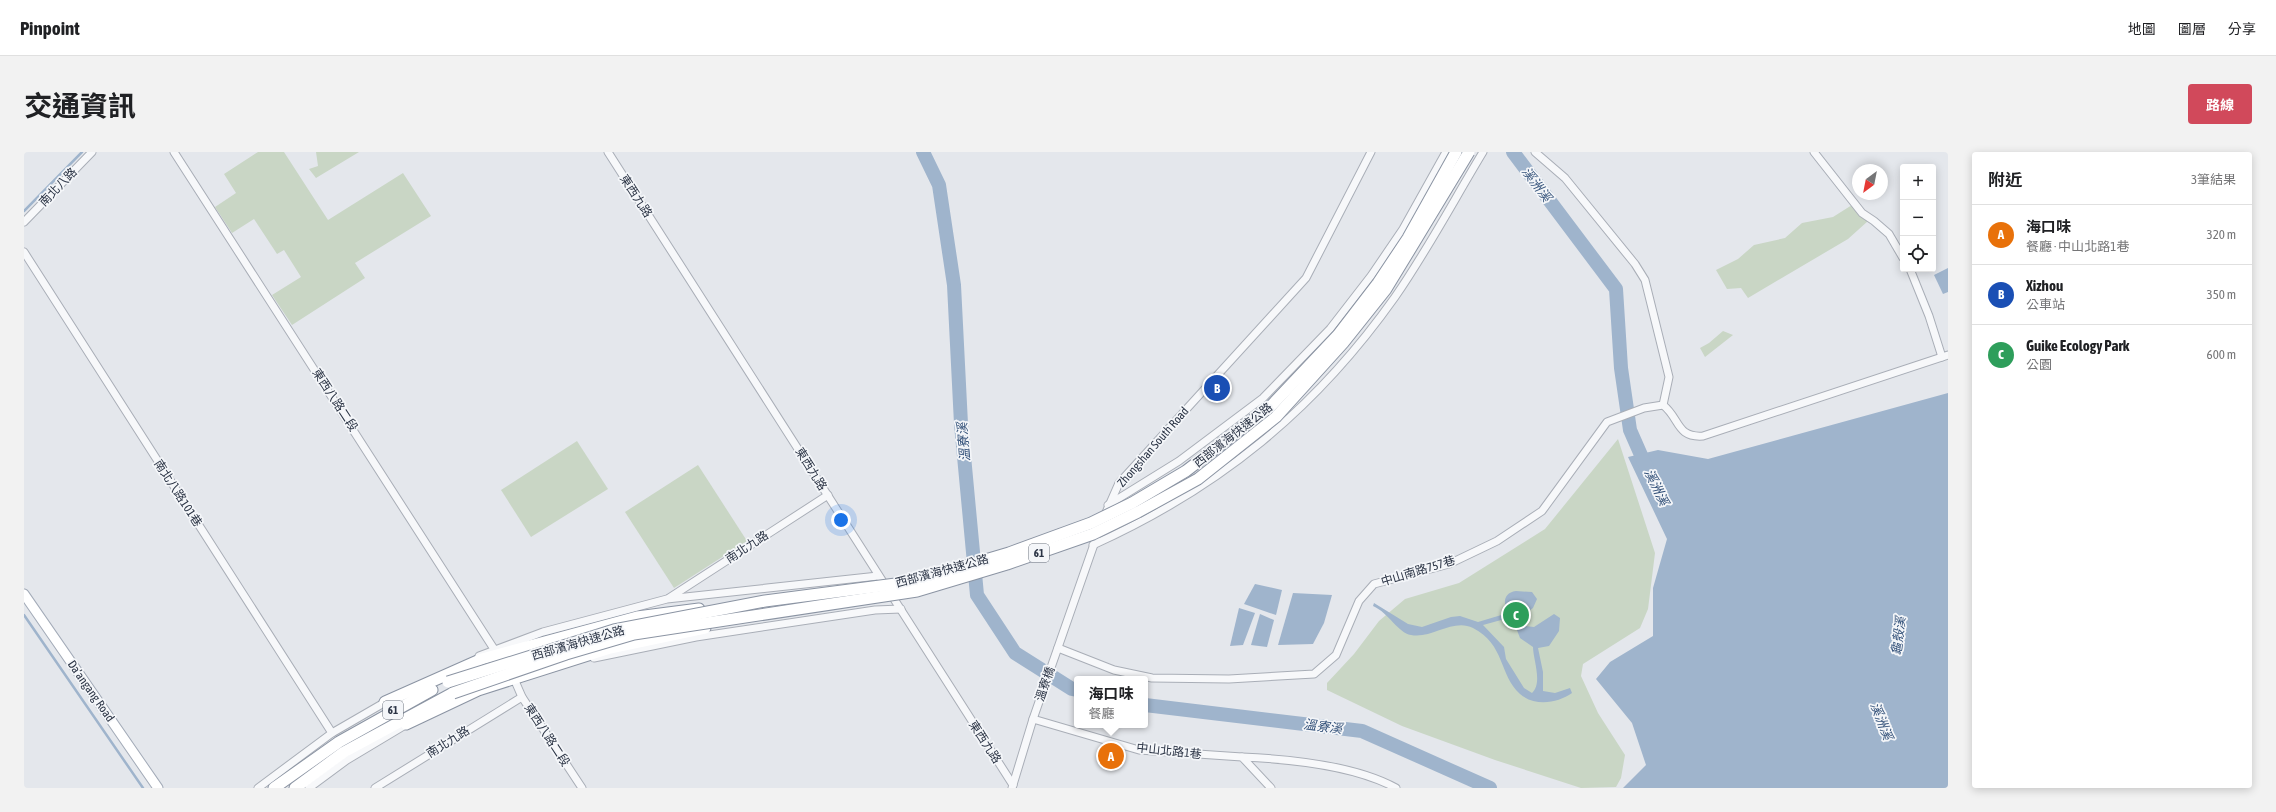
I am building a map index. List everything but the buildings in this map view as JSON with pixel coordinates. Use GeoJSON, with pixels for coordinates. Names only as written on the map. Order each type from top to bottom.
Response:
{"type":"FeatureCollection","features":[{"type":"Feature","properties":{"kind":"highway","name":"西部濱海快速公路"},"geometry":{"type":"LineString","coordinates":[[274,788],[335,737],[448,682],[614,630],[765,601],[911,582],[1009,553],[1091,523],[1132,503],[1186,471],[1271,406],[1338,335],[1378,283],[1408,238],[1456,152]]}},
{"type":"Feature","properties":{"kind":"highway","name":"西部濱海快速公路"},"geometry":{"type":"LineString","coordinates":[[295,788],[346,751],[452,693],[566,654],[634,634],[917,591],[1007,564],[1093,534],[1138,512],[1198,479],[1276,416],[1343,343],[1386,289],[1469,152]]}},
{"type":"Feature","properties":{"kind":"highway"},"geometry":{"type":"LineString","coordinates":[[386,702],[482,659],[544,641],[637,617],[765,601]]}},
{"type":"Feature","properties":{"kind":"highway"},"geometry":{"type":"LineString","coordinates":[[406,724],[478,690],[610,648],[759,615]]}},
{"type":"Feature","properties":{"kind":"main road","name":"Da’angang Road"},"geometry":{"type":"LineString","coordinates":[[24,594],[158,788]]}},
{"type":"Feature","properties":{"kind":"street","name":"南北八路"},"geometry":{"type":"LineString","coordinates":[[24,222],[92,152]]}},
{"type":"Feature","properties":{"kind":"street","name":"東西八路二段"},"geometry":{"type":"LineString","coordinates":[[174,152],[494,649]]}},
{"type":"Feature","properties":{"kind":"street","name":"東西九路"},"geometry":{"type":"LineString","coordinates":[[608,152],[1013,787]]}},
{"type":"Feature","properties":{"kind":"street","name":"Zhongshan South Road"},"geometry":{"type":"LineString","coordinates":[[1058,648],[1093,545],[1108,505],[1119,483],[1306,278],[1371,152]]}},
{"type":"Feature","properties":{"kind":"street"},"geometry":{"type":"LineString","coordinates":[[1108,505],[1179,461],[1263,398],[1330,329],[1371,276],[1403,229],[1446,152]]}},
{"type":"Feature","properties":{"kind":"street"},"geometry":{"type":"LineString","coordinates":[[1093,545],[1134,527],[1192,493],[1228,469],[1288,420],[1309,399],[1360,343],[1396,296],[1483,152]]}},
{"type":"Feature","properties":{"kind":"street"},"geometry":{"type":"LineString","coordinates":[[1535,152],[1565,178],[1636,264],[1645,280],[1669,377],[1663,405],[1671,410],[1684,433],[1692,437],[1703,436],[1945,356],[1911,272]]}},
{"type":"Feature","properties":{"kind":"street"},"geometry":{"type":"LineString","coordinates":[[1814,152],[1862,213],[1889,234],[1900,253]]}},
{"type":"Feature","properties":{"kind":"street","name":"南北八路101巷"},"geometry":{"type":"LineString","coordinates":[[24,252],[335,737]]}},
{"type":"Feature","properties":{"kind":"street","name":"中山南路757巷"},"geometry":{"type":"LineString","coordinates":[[1148,677],[1229,679],[1314,674],[1336,655],[1360,601],[1374,584],[1449,564],[1497,541],[1542,511],[1607,422],[1644,408],[1663,405]]}},
{"type":"Feature","properties":{"kind":"street","name":"南北九路"},"geometry":{"type":"LineString","coordinates":[[667,599],[828,495]]}},
{"type":"Feature","properties":{"kind":"street"},"geometry":{"type":"LineString","coordinates":[[258,788],[386,702],[494,649],[580,621],[667,599],[878,576]]}},
{"type":"Feature","properties":{"kind":"street"},"geometry":{"type":"LineString","coordinates":[[309,788],[347,760],[406,724],[421,720],[455,703],[514,681],[582,661],[689,638],[874,610],[901,610]]}},
{"type":"Feature","properties":{"kind":"street","name":"中山南路757巷"},"geometry":{"type":"LineString","coordinates":[[1058,648],[1114,670],[1142,676]]}},
{"type":"Feature","properties":{"kind":"street","name":"溫寮橋"},"geometry":{"type":"LineString","coordinates":[[1013,787],[1033,719],[1058,648]]}},
{"type":"Feature","properties":{"kind":"street","name":"東西八路二段"},"geometry":{"type":"LineString","coordinates":[[514,681],[522,697],[582,788]]}},
{"type":"Feature","properties":{"kind":"street","name":"南北九路"},"geometry":{"type":"LineString","coordinates":[[375,788],[522,697]]}},
{"type":"Feature","properties":{"kind":"street","name":"中山北路1巷"},"geometry":{"type":"LineString","coordinates":[[1033,719],[1139,750],[1283,759],[1358,774],[1396,788]]}},
{"type":"Feature","properties":{"kind":"street"},"geometry":{"type":"LineString","coordinates":[[1242,757],[1271,788]]}},
{"type":"Feature","properties":{"kind":"green space"},"geometry":{"type":"Polygon","coordinates":[[[258,152],[284,152],[328,220],[403,173],[431,216],[355,263],[365,278],[292,325],[272,295],[301,277],[284,250],[277,254],[254,219],[232,233],[215,207],[236,193],[224,174],[258,152]]]}},
{"type":"Feature","properties":{"kind":"green space"},"geometry":{"type":"Polygon","coordinates":[[[316,152],[359,152],[316,178],[309,169],[318,166],[316,152]]]}},
{"type":"Feature","properties":{"kind":"green space"},"geometry":{"type":"Polygon","coordinates":[[[1852,205],[1868,221],[1848,239],[1748,298],[1741,288],[1727,289],[1716,270],[1738,259],[1754,245],[1785,238],[1802,223],[1833,217],[1852,205]]]}},
{"type":"Feature","properties":{"kind":"green space"},"geometry":{"type":"Polygon","coordinates":[[[1723,331],[1733,335],[1705,357],[1700,348],[1709,343],[1723,331]]]}},
{"type":"Feature","properties":{"kind":"green space"},"geometry":{"type":"Polygon","coordinates":[[[1618,439],[1655,553],[1648,609],[1640,628],[1583,664],[1581,676],[1598,713],[1625,755],[1621,778],[1616,787],[1581,788],[1495,760],[1402,726],[1327,690],[1327,683],[1354,654],[1379,621],[1405,599],[1459,583],[1545,529],[1618,439]]]}},
{"type":"Feature","properties":{"kind":"green space"},"geometry":{"type":"Polygon","coordinates":[[[577,441],[608,489],[531,537],[501,490],[577,441]]]}},
{"type":"Feature","properties":{"kind":"green space"},"geometry":{"type":"Polygon","coordinates":[[[698,465],[747,541],[674,588],[625,512],[698,465]]]}},
{"type":"Feature","properties":{"kind":"water"},"geometry":{"type":"Polygon","coordinates":[[[1948,268],[1948,292],[1943,294],[1934,275],[1948,268]]]}},
{"type":"Feature","properties":{"kind":"water","name":"龜殼溪"},"geometry":{"type":"Polygon","coordinates":[[[1948,393],[1948,788],[1623,788],[1646,765],[1632,723],[1596,679],[1610,662],[1653,636],[1653,588],[1667,539],[1628,457],[1658,450],[1708,459],[1948,393]]]}},
{"type":"Feature","properties":{"kind":"water"},"geometry":{"type":"Polygon","coordinates":[[[1255,584],[1282,590],[1276,615],[1244,604],[1255,584]]]}},
{"type":"Feature","properties":{"kind":"water"},"geometry":{"type":"Polygon","coordinates":[[[1512,592],[1532,592],[1537,599],[1533,608],[1523,615],[1522,622],[1525,626],[1534,627],[1554,614],[1560,618],[1559,631],[1549,646],[1538,648],[1543,672],[1543,691],[1555,693],[1570,688],[1572,693],[1553,701],[1532,701],[1520,694],[1513,686],[1491,642],[1473,628],[1458,625],[1427,634],[1411,635],[1402,631],[1384,613],[1373,606],[1374,603],[1408,624],[1422,627],[1451,617],[1460,616],[1478,622],[1508,613],[1505,606],[1505,599],[1506,596],[1512,592]],[[1512,617],[1483,625],[1504,647],[1506,659],[1524,688],[1532,693],[1537,683],[1537,671],[1533,647],[1520,638],[1512,617]]]}},
{"type":"Feature","properties":{"kind":"water"},"geometry":{"type":"Polygon","coordinates":[[[1293,593],[1332,595],[1324,623],[1313,644],[1278,645],[1293,593]]]}},
{"type":"Feature","properties":{"kind":"water"},"geometry":{"type":"Polygon","coordinates":[[[1239,608],[1255,613],[1243,645],[1230,646],[1239,608]]]}},
{"type":"Feature","properties":{"kind":"water"},"geometry":{"type":"Polygon","coordinates":[[[1260,614],[1274,620],[1267,647],[1251,645],[1260,614]]]}},
{"type":"Feature","properties":{"kind":"waterway"},"geometry":{"type":"LineString","coordinates":[[24,211],[82,152]]}},
{"type":"Feature","properties":{"kind":"waterway","name":"溫寮溪"},"geometry":{"type":"LineString","coordinates":[[923,152],[939,185],[954,285],[961,424],[977,595],[1015,653],[1074,689]]}},
{"type":"Feature","properties":{"kind":"waterway","name":"溪洲溪"},"geometry":{"type":"LineString","coordinates":[[1513,152],[1616,289],[1621,368],[1630,430],[1648,471]]}},
{"type":"Feature","properties":{"kind":"waterway"},"geometry":{"type":"LineString","coordinates":[[24,615],[143,788]]}},
{"type":"Feature","properties":{"kind":"waterway","name":"溫寮溪"},"geometry":{"type":"LineString","coordinates":[[1148,705],[1362,731],[1490,788]]}},
{"type":"Feature","properties":{"kind":"place","name":"Xizhou"},"geometry":{"type":"Point","coordinates":[1217,388]}},
{"type":"Feature","properties":{"kind":"place","name":"Guike Ecology Park"},"geometry":{"type":"Point","coordinates":[1516,615]}},
{"type":"Feature","properties":{"kind":"place","name":"海口味"},"geometry":{"type":"Point","coordinates":[1111,756]}}]}
